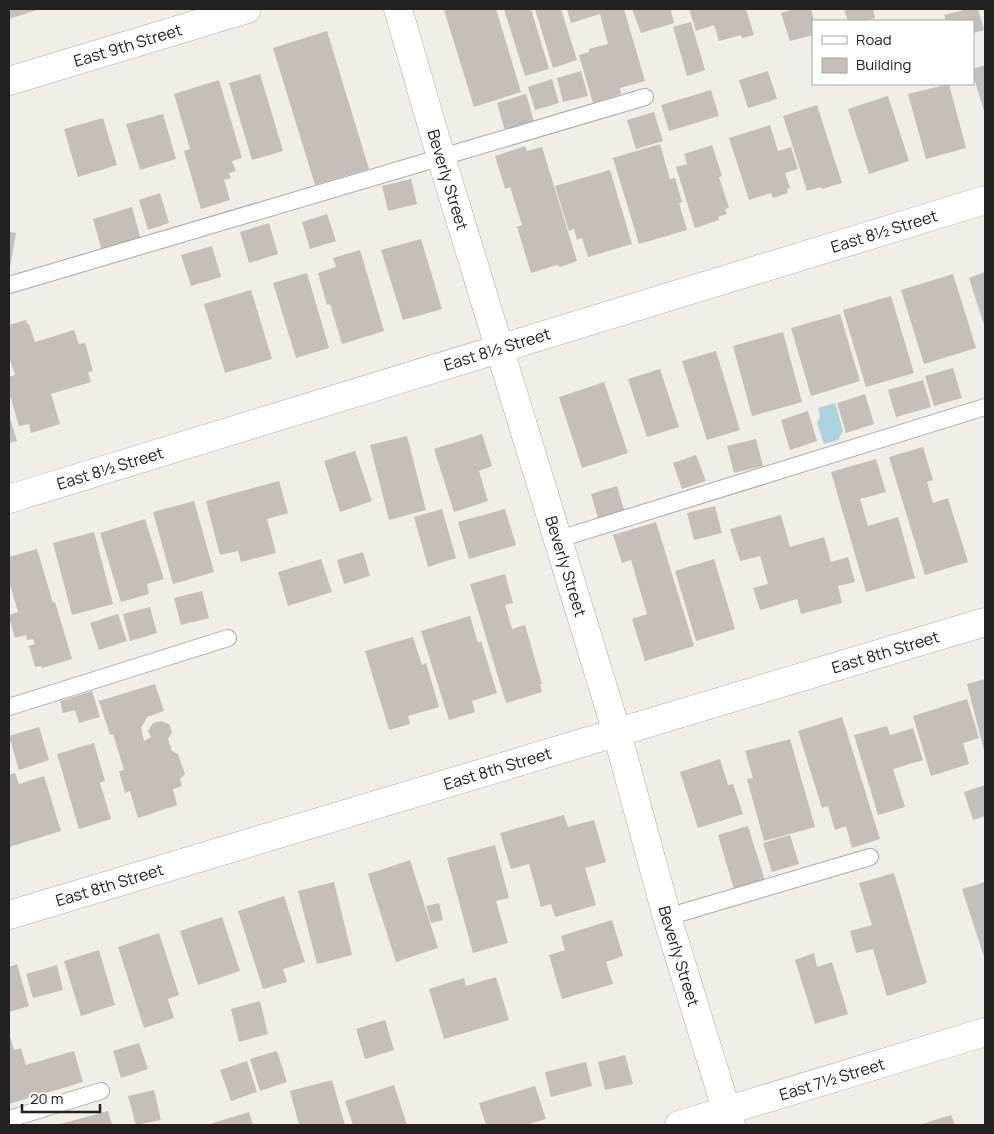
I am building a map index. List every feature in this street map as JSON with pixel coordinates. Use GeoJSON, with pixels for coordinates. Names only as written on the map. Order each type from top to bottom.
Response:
{"type":"FeatureCollection","features":[{"type":"Feature","properties":{"kind":"street","name":"East 9th Street"},"geometry":{"type":"LineString","coordinates":[[9,81],[247,9]]}},
{"type":"Feature","properties":{"kind":"street","name":"Beverly Street"},"geometry":{"type":"LineString","coordinates":[[398,9],[441,157],[501,348],[617,733],[667,917],[728,1118]]}},
{"type":"Feature","properties":{"kind":"street","name":"East 8½ Street"},"geometry":{"type":"LineString","coordinates":[[9,499],[985,200]]}},
{"type":"Feature","properties":{"kind":"street","name":"East 8th Street"},"geometry":{"type":"LineString","coordinates":[[9,915],[985,622]]}},
{"type":"Feature","properties":{"kind":"street","name":"East 7½ Street"},"geometry":{"type":"LineString","coordinates":[[679,1125],[728,1118],[985,1032]]}},
{"type":"Feature","properties":{"kind":"lane"},"geometry":{"type":"LineString","coordinates":[[9,285],[645,97]]}},
{"type":"Feature","properties":{"kind":"lane"},"geometry":{"type":"LineString","coordinates":[[559,539],[985,407]]}},
{"type":"Feature","properties":{"kind":"lane"},"geometry":{"type":"LineString","coordinates":[[9,707],[228,638]]}},
{"type":"Feature","properties":{"kind":"lane"},"geometry":{"type":"LineString","coordinates":[[667,917],[870,857]]}},
{"type":"Feature","properties":{"kind":"lane"},"geometry":{"type":"LineString","coordinates":[[9,1119],[101,1091]]}},
{"type":"Feature","properties":{"kind":"water"},"geometry":{"type":"Polygon","coordinates":[[[835,403],[843,431],[838,440],[824,444],[817,423],[820,417],[818,408],[835,403]]]}},
{"type":"Feature","properties":{"kind":"building"},"geometry":{"type":"Polygon","coordinates":[[[9,9],[40,9],[9,19],[9,9]]]}},
{"type":"Feature","properties":{"kind":"building"},"geometry":{"type":"Polygon","coordinates":[[[496,9],[521,92],[474,107],[444,10],[496,9]]]}},
{"type":"Feature","properties":{"kind":"building"},"geometry":{"type":"Polygon","coordinates":[[[504,9],[531,9],[549,69],[525,76],[504,9]]]}},
{"type":"Feature","properties":{"kind":"building"},"geometry":{"type":"Polygon","coordinates":[[[535,9],[561,9],[577,60],[553,68],[535,9]]]}},
{"type":"Feature","properties":{"kind":"building"},"geometry":{"type":"Polygon","coordinates":[[[567,9],[624,9],[645,81],[620,88],[621,94],[593,103],[579,55],[589,52],[589,49],[608,44],[600,14],[571,23],[567,9]]]}},
{"type":"Feature","properties":{"kind":"building"},"geometry":{"type":"Polygon","coordinates":[[[632,9],[675,9],[671,11],[674,23],[641,33],[632,9]]]}},
{"type":"Feature","properties":{"kind":"building"},"geometry":{"type":"Polygon","coordinates":[[[689,9],[746,9],[754,35],[742,38],[741,35],[719,41],[714,25],[696,31],[689,9]]]}},
{"type":"Feature","properties":{"kind":"building"},"geometry":{"type":"Polygon","coordinates":[[[794,9],[811,9],[814,20],[812,20],[812,35],[790,41],[781,13],[794,9]]]}},
{"type":"Feature","properties":{"kind":"building"},"geometry":{"type":"Polygon","coordinates":[[[844,9],[873,9],[875,18],[848,20],[844,9]]]}},
{"type":"Feature","properties":{"kind":"building"},"geometry":{"type":"Polygon","coordinates":[[[968,9],[978,9],[984,30],[974,33],[974,20],[946,20],[944,15],[968,9]]]}},
{"type":"Feature","properties":{"kind":"building"},"geometry":{"type":"Polygon","coordinates":[[[691,22],[705,70],[687,76],[673,27],[691,22]]]}},
{"type":"Feature","properties":{"kind":"building"},"geometry":{"type":"Polygon","coordinates":[[[327,31],[369,169],[315,185],[273,48],[327,31]]]}},
{"type":"Feature","properties":{"kind":"building"},"geometry":{"type":"Polygon","coordinates":[[[985,65],[985,114],[974,78],[974,69],[985,65]]]}},
{"type":"Feature","properties":{"kind":"building"},"geometry":{"type":"Polygon","coordinates":[[[581,71],[588,96],[563,102],[557,78],[581,71]]]}},
{"type":"Feature","properties":{"kind":"building"},"geometry":{"type":"Polygon","coordinates":[[[768,71],[777,99],[748,108],[739,80],[768,71]]]}},
{"type":"Feature","properties":{"kind":"building"},"geometry":{"type":"Polygon","coordinates":[[[260,74],[283,151],[252,160],[229,83],[260,74]]]}},
{"type":"Feature","properties":{"kind":"building"},"geometry":{"type":"Polygon","coordinates":[[[552,79],[559,103],[535,110],[528,87],[552,79]]]}},
{"type":"Feature","properties":{"kind":"building"},"geometry":{"type":"Polygon","coordinates":[[[219,80],[242,158],[232,161],[236,171],[229,173],[231,178],[224,180],[230,200],[201,209],[184,151],[190,149],[174,94],[219,80]]]}},
{"type":"Feature","properties":{"kind":"building"},"geometry":{"type":"Polygon","coordinates":[[[949,85],[966,148],[926,159],[908,94],[949,85]]]}},
{"type":"Feature","properties":{"kind":"building"},"geometry":{"type":"Polygon","coordinates":[[[711,90],[719,116],[669,131],[661,105],[711,90]]]}},
{"type":"Feature","properties":{"kind":"building"},"geometry":{"type":"Polygon","coordinates":[[[526,94],[534,122],[505,131],[497,103],[526,94]]]}},
{"type":"Feature","properties":{"kind":"building"},"geometry":{"type":"Polygon","coordinates":[[[888,96],[909,161],[869,174],[848,109],[888,96]]]}},
{"type":"Feature","properties":{"kind":"building"},"geometry":{"type":"Polygon","coordinates":[[[817,105],[842,183],[807,191],[783,116],[817,105]]]}},
{"type":"Feature","properties":{"kind":"building"},"geometry":{"type":"Polygon","coordinates":[[[654,112],[663,141],[636,149],[627,120],[654,112]]]}},
{"type":"Feature","properties":{"kind":"building"},"geometry":{"type":"Polygon","coordinates":[[[163,114],[176,159],[140,170],[126,124],[163,114]]]}},
{"type":"Feature","properties":{"kind":"building"},"geometry":{"type":"Polygon","coordinates":[[[103,118],[117,165],[78,177],[64,129],[103,118]]]}},
{"type":"Feature","properties":{"kind":"building"},"geometry":{"type":"Polygon","coordinates":[[[770,125],[778,151],[791,147],[798,169],[785,173],[790,188],[787,189],[788,193],[773,198],[771,193],[749,200],[729,138],[770,125]]]}},
{"type":"Feature","properties":{"kind":"building"},"geometry":{"type":"Polygon","coordinates":[[[660,144],[670,179],[675,178],[682,202],[679,203],[687,230],[639,244],[613,158],[660,144]]]}},
{"type":"Feature","properties":{"kind":"building"},"geometry":{"type":"Polygon","coordinates":[[[712,145],[722,176],[719,177],[729,208],[725,209],[727,214],[718,217],[719,220],[695,228],[676,167],[687,164],[684,154],[712,145]]]}},
{"type":"Feature","properties":{"kind":"building"},"geometry":{"type":"Polygon","coordinates":[[[525,146],[527,151],[542,147],[577,261],[560,267],[557,265],[531,273],[517,227],[522,225],[510,187],[505,189],[495,156],[525,146]]]}},
{"type":"Feature","properties":{"kind":"building"},"geometry":{"type":"Polygon","coordinates":[[[610,170],[632,244],[588,257],[582,238],[577,240],[574,229],[569,231],[555,186],[610,170]]]}},
{"type":"Feature","properties":{"kind":"building"},"geometry":{"type":"Polygon","coordinates":[[[411,179],[417,204],[388,211],[382,186],[411,179]]]}},
{"type":"Feature","properties":{"kind":"building"},"geometry":{"type":"Polygon","coordinates":[[[160,193],[169,223],[148,230],[139,200],[160,193]]]}},
{"type":"Feature","properties":{"kind":"building"},"geometry":{"type":"Polygon","coordinates":[[[132,207],[141,240],[102,251],[93,219],[132,207]]]}},
{"type":"Feature","properties":{"kind":"building"},"geometry":{"type":"Polygon","coordinates":[[[327,214],[336,241],[310,249],[302,222],[327,214]]]}},
{"type":"Feature","properties":{"kind":"building"},"geometry":{"type":"Polygon","coordinates":[[[269,223],[278,254],[249,263],[240,232],[269,223]]]}},
{"type":"Feature","properties":{"kind":"building"},"geometry":{"type":"Polygon","coordinates":[[[9,232],[16,233],[10,268],[9,267],[9,232]]]}},
{"type":"Feature","properties":{"kind":"building"},"geometry":{"type":"Polygon","coordinates":[[[421,239],[442,309],[403,320],[381,250],[421,239]]]}},
{"type":"Feature","properties":{"kind":"building"},"geometry":{"type":"Polygon","coordinates":[[[212,246],[221,277],[191,286],[181,255],[212,246]]]}},
{"type":"Feature","properties":{"kind":"building"},"geometry":{"type":"Polygon","coordinates":[[[360,250],[384,331],[342,344],[330,304],[327,305],[318,273],[336,267],[333,258],[360,250]]]}},
{"type":"Feature","properties":{"kind":"building"},"geometry":{"type":"Polygon","coordinates":[[[985,272],[985,328],[969,278],[985,272]]]}},
{"type":"Feature","properties":{"kind":"building"},"geometry":{"type":"Polygon","coordinates":[[[307,273],[329,348],[296,358],[273,283],[307,273]]]}},
{"type":"Feature","properties":{"kind":"building"},"geometry":{"type":"Polygon","coordinates":[[[953,274],[976,348],[924,364],[901,290],[953,274]]]}},
{"type":"Feature","properties":{"kind":"building"},"geometry":{"type":"Polygon","coordinates":[[[251,290],[272,359],[225,373],[204,304],[251,290]]]}},
{"type":"Feature","properties":{"kind":"building"},"geometry":{"type":"Polygon","coordinates":[[[891,296],[914,373],[866,387],[843,310],[891,296]]]}},
{"type":"Feature","properties":{"kind":"building"},"geometry":{"type":"Polygon","coordinates":[[[840,314],[860,381],[811,396],[791,328],[840,314]]]}},
{"type":"Feature","properties":{"kind":"building"},"geometry":{"type":"Polygon","coordinates":[[[26,320],[35,342],[74,330],[79,344],[85,343],[93,371],[88,372],[91,382],[51,394],[60,424],[31,433],[29,424],[19,426],[9,392],[9,377],[15,375],[9,357],[9,325],[26,320]]]}},
{"type":"Feature","properties":{"kind":"building"},"geometry":{"type":"Polygon","coordinates":[[[783,332],[802,402],[752,416],[733,346],[783,332]]]}},
{"type":"Feature","properties":{"kind":"building"},"geometry":{"type":"Polygon","coordinates":[[[716,351],[740,430],[707,440],[682,361],[716,351]]]}},
{"type":"Feature","properties":{"kind":"building"},"geometry":{"type":"Polygon","coordinates":[[[953,368],[962,398],[934,406],[925,376],[953,368]]]}},
{"type":"Feature","properties":{"kind":"building"},"geometry":{"type":"Polygon","coordinates":[[[660,369],[679,427],[647,437],[628,379],[660,369]]]}},
{"type":"Feature","properties":{"kind":"building"},"geometry":{"type":"Polygon","coordinates":[[[923,380],[931,407],[896,417],[888,390],[923,380]]]}},
{"type":"Feature","properties":{"kind":"building"},"geometry":{"type":"Polygon","coordinates":[[[604,382],[628,453],[582,468],[559,397],[604,382]]]}},
{"type":"Feature","properties":{"kind":"building"},"geometry":{"type":"Polygon","coordinates":[[[865,394],[874,424],[846,433],[837,403],[865,394]]]}},
{"type":"Feature","properties":{"kind":"building"},"geometry":{"type":"Polygon","coordinates":[[[808,411],[817,441],[790,450],[781,420],[808,411]]]}},
{"type":"Feature","properties":{"kind":"building"},"geometry":{"type":"Polygon","coordinates":[[[9,415],[17,441],[9,443],[9,415]]]}},
{"type":"Feature","properties":{"kind":"building"},"geometry":{"type":"Polygon","coordinates":[[[482,434],[492,466],[479,471],[488,501],[454,512],[434,449],[482,434]]]}},
{"type":"Feature","properties":{"kind":"building"},"geometry":{"type":"Polygon","coordinates":[[[407,436],[426,510],[389,520],[370,445],[407,436]]]}},
{"type":"Feature","properties":{"kind":"building"},"geometry":{"type":"Polygon","coordinates":[[[756,439],[763,466],[734,473],[727,446],[756,439]]]}},
{"type":"Feature","properties":{"kind":"building"},"geometry":{"type":"Polygon","coordinates":[[[923,447],[933,480],[927,482],[933,503],[948,498],[968,562],[925,575],[889,457],[923,447]]]}},
{"type":"Feature","properties":{"kind":"building"},"geometry":{"type":"Polygon","coordinates":[[[355,451],[372,501],[340,512],[324,461],[355,451]]]}},
{"type":"Feature","properties":{"kind":"building"},"geometry":{"type":"Polygon","coordinates":[[[696,455],[706,481],[682,489],[673,463],[696,455]]]}},
{"type":"Feature","properties":{"kind":"building"},"geometry":{"type":"Polygon","coordinates":[[[876,459],[886,492],[860,499],[868,526],[898,517],[915,578],[866,592],[831,472],[876,459]]]}},
{"type":"Feature","properties":{"kind":"building"},"geometry":{"type":"Polygon","coordinates":[[[279,481],[288,513],[267,519],[276,553],[241,562],[238,551],[220,555],[206,501],[279,481]]]}},
{"type":"Feature","properties":{"kind":"building"},"geometry":{"type":"Polygon","coordinates":[[[617,486],[624,510],[598,518],[591,494],[617,486]]]}},
{"type":"Feature","properties":{"kind":"building"},"geometry":{"type":"Polygon","coordinates":[[[194,501],[214,572],[173,584],[153,512],[194,501]]]}},
{"type":"Feature","properties":{"kind":"building"},"geometry":{"type":"Polygon","coordinates":[[[715,506],[722,533],[694,540],[687,513],[715,506]]]}},
{"type":"Feature","properties":{"kind":"building"},"geometry":{"type":"Polygon","coordinates":[[[442,509],[456,558],[428,567],[414,517],[442,509]]]}},
{"type":"Feature","properties":{"kind":"building"},"geometry":{"type":"Polygon","coordinates":[[[505,509],[516,545],[469,559],[458,522],[505,509]]]}},
{"type":"Feature","properties":{"kind":"building"},"geometry":{"type":"Polygon","coordinates":[[[781,515],[790,547],[824,537],[831,562],[848,557],[855,582],[838,586],[842,603],[801,614],[797,599],[760,610],[753,588],[768,584],[760,556],[740,561],[730,529],[781,515]]]}},
{"type":"Feature","properties":{"kind":"building"},"geometry":{"type":"Polygon","coordinates":[[[145,519],[164,579],[147,584],[149,594],[121,602],[100,533],[145,519]]]}},
{"type":"Feature","properties":{"kind":"building"},"geometry":{"type":"Polygon","coordinates":[[[656,522],[694,646],[645,661],[632,619],[647,614],[631,560],[622,563],[613,535],[656,522]]]}},
{"type":"Feature","properties":{"kind":"building"},"geometry":{"type":"Polygon","coordinates":[[[94,532],[113,604],[72,615],[53,543],[94,532]]]}},
{"type":"Feature","properties":{"kind":"building"},"geometry":{"type":"Polygon","coordinates":[[[37,549],[72,659],[42,668],[41,666],[35,667],[29,646],[35,644],[33,639],[27,640],[26,635],[15,638],[9,617],[9,615],[18,612],[9,581],[9,557],[37,549]]]}},
{"type":"Feature","properties":{"kind":"building"},"geometry":{"type":"Polygon","coordinates":[[[363,552],[370,576],[344,584],[337,560],[363,552]]]}},
{"type":"Feature","properties":{"kind":"building"},"geometry":{"type":"Polygon","coordinates":[[[321,559],[332,592],[288,606],[278,572],[321,559]]]}},
{"type":"Feature","properties":{"kind":"building"},"geometry":{"type":"Polygon","coordinates":[[[714,559],[735,629],[696,641],[675,571],[714,559]]]}},
{"type":"Feature","properties":{"kind":"building"},"geometry":{"type":"Polygon","coordinates":[[[505,574],[513,603],[505,605],[512,629],[525,625],[542,684],[540,684],[542,692],[506,703],[470,584],[505,574]]]}},
{"type":"Feature","properties":{"kind":"building"},"geometry":{"type":"Polygon","coordinates":[[[202,591],[209,618],[181,625],[174,598],[202,591]]]}},
{"type":"Feature","properties":{"kind":"building"},"geometry":{"type":"Polygon","coordinates":[[[150,607],[157,633],[130,641],[123,614],[150,607]]]}},
{"type":"Feature","properties":{"kind":"building"},"geometry":{"type":"Polygon","coordinates":[[[118,614],[127,641],[99,650],[90,623],[118,614]]]}},
{"type":"Feature","properties":{"kind":"building"},"geometry":{"type":"Polygon","coordinates":[[[470,616],[478,643],[481,641],[497,693],[472,701],[475,712],[449,720],[421,631],[470,616]]]}},
{"type":"Feature","properties":{"kind":"building"},"geometry":{"type":"Polygon","coordinates":[[[413,637],[422,665],[426,663],[439,707],[408,716],[410,724],[389,730],[365,651],[413,637]]]}},
{"type":"Feature","properties":{"kind":"building"},"geometry":{"type":"Polygon","coordinates":[[[985,679],[985,754],[967,684],[985,679]]]}},
{"type":"Feature","properties":{"kind":"building"},"geometry":{"type":"Polygon","coordinates":[[[155,684],[164,711],[147,717],[141,728],[144,741],[151,737],[148,731],[153,723],[161,721],[169,724],[172,732],[168,739],[172,751],[178,754],[185,774],[180,779],[182,786],[173,789],[177,805],[138,818],[130,791],[125,793],[119,771],[124,770],[113,734],[110,735],[99,701],[155,684]]]}},
{"type":"Feature","properties":{"kind":"building"},"geometry":{"type":"Polygon","coordinates":[[[92,691],[100,717],[79,723],[75,710],[63,713],[60,701],[92,691]]]}},
{"type":"Feature","properties":{"kind":"building"},"geometry":{"type":"Polygon","coordinates":[[[967,699],[979,738],[963,743],[969,764],[931,776],[913,716],[967,699]]]}},
{"type":"Feature","properties":{"kind":"building"},"geometry":{"type":"Polygon","coordinates":[[[842,717],[880,839],[852,848],[846,826],[835,830],[828,806],[822,808],[798,731],[842,717]]]}},
{"type":"Feature","properties":{"kind":"building"},"geometry":{"type":"Polygon","coordinates":[[[887,726],[890,735],[913,728],[923,760],[893,769],[905,807],[878,815],[854,735],[887,726]]]}},
{"type":"Feature","properties":{"kind":"building"},"geometry":{"type":"Polygon","coordinates":[[[39,727],[49,760],[19,770],[9,736],[39,727]]]}},
{"type":"Feature","properties":{"kind":"building"},"geometry":{"type":"Polygon","coordinates":[[[790,739],[815,827],[764,841],[747,779],[753,778],[745,751],[790,739]]]}},
{"type":"Feature","properties":{"kind":"building"},"geometry":{"type":"Polygon","coordinates":[[[94,743],[105,781],[100,783],[111,819],[79,829],[57,754],[94,743]]]}},
{"type":"Feature","properties":{"kind":"building"},"geometry":{"type":"Polygon","coordinates":[[[720,759],[728,785],[733,784],[743,814],[698,828],[680,772],[720,759]]]}},
{"type":"Feature","properties":{"kind":"building"},"geometry":{"type":"Polygon","coordinates":[[[15,773],[19,784],[44,776],[61,831],[9,847],[9,775],[15,773]]]}},
{"type":"Feature","properties":{"kind":"building"},"geometry":{"type":"Polygon","coordinates":[[[985,785],[985,816],[973,820],[964,792],[985,785]]]}},
{"type":"Feature","properties":{"kind":"building"},"geometry":{"type":"Polygon","coordinates":[[[564,815],[568,827],[594,820],[606,862],[585,868],[596,905],[555,917],[551,904],[541,907],[529,864],[511,869],[500,833],[564,815]]]}},
{"type":"Feature","properties":{"kind":"building"},"geometry":{"type":"Polygon","coordinates":[[[748,826],[766,884],[735,893],[718,835],[748,826]]]}},
{"type":"Feature","properties":{"kind":"building"},"geometry":{"type":"Polygon","coordinates":[[[790,835],[799,864],[772,872],[763,843],[790,835]]]}},
{"type":"Feature","properties":{"kind":"building"},"geometry":{"type":"Polygon","coordinates":[[[495,845],[509,898],[496,901],[508,943],[473,953],[447,858],[495,845]]]}},
{"type":"Feature","properties":{"kind":"building"},"geometry":{"type":"Polygon","coordinates":[[[410,860],[438,948],[396,962],[368,874],[410,860]]]}},
{"type":"Feature","properties":{"kind":"building"},"geometry":{"type":"Polygon","coordinates":[[[894,873],[927,983],[887,996],[873,949],[856,953],[850,931],[872,925],[859,883],[894,873]]]}},
{"type":"Feature","properties":{"kind":"building"},"geometry":{"type":"Polygon","coordinates":[[[334,882],[352,955],[317,964],[298,891],[334,882]]]}},
{"type":"Feature","properties":{"kind":"building"},"geometry":{"type":"Polygon","coordinates":[[[985,882],[985,960],[962,889],[985,882]]]}},
{"type":"Feature","properties":{"kind":"building"},"geometry":{"type":"Polygon","coordinates":[[[284,896],[305,962],[283,969],[287,982],[263,989],[238,911],[284,896]]]}},
{"type":"Feature","properties":{"kind":"building"},"geometry":{"type":"Polygon","coordinates":[[[439,903],[443,920],[431,923],[426,906],[439,903]]]}},
{"type":"Feature","properties":{"kind":"building"},"geometry":{"type":"Polygon","coordinates":[[[222,917],[240,971],[198,985],[180,931],[222,917]]]}},
{"type":"Feature","properties":{"kind":"building"},"geometry":{"type":"Polygon","coordinates":[[[612,920],[623,956],[606,962],[613,984],[562,999],[549,955],[565,950],[561,936],[612,920]]]}},
{"type":"Feature","properties":{"kind":"building"},"geometry":{"type":"Polygon","coordinates":[[[159,933],[179,995],[168,999],[174,1018],[144,1028],[118,947],[159,933]]]}},
{"type":"Feature","properties":{"kind":"building"},"geometry":{"type":"Polygon","coordinates":[[[99,950],[115,1005],[81,1016],[64,961],[99,950]]]}},
{"type":"Feature","properties":{"kind":"building"},"geometry":{"type":"Polygon","coordinates":[[[814,953],[817,967],[832,962],[848,1014],[815,1024],[795,960],[814,953]]]}},
{"type":"Feature","properties":{"kind":"building"},"geometry":{"type":"Polygon","coordinates":[[[17,964],[29,1006],[9,1012],[9,967],[17,964]]]}},
{"type":"Feature","properties":{"kind":"building"},"geometry":{"type":"Polygon","coordinates":[[[57,965],[63,990],[33,998],[26,974],[57,965]]]}},
{"type":"Feature","properties":{"kind":"building"},"geometry":{"type":"Polygon","coordinates":[[[496,977],[509,1020],[444,1039],[429,989],[464,978],[466,986],[496,977]]]}},
{"type":"Feature","properties":{"kind":"building"},"geometry":{"type":"Polygon","coordinates":[[[260,1001],[268,1034],[239,1042],[231,1009],[260,1001]]]}},
{"type":"Feature","properties":{"kind":"building"},"geometry":{"type":"Polygon","coordinates":[[[385,1020],[394,1050],[365,1059],[356,1029],[385,1020]]]}},
{"type":"Feature","properties":{"kind":"building"},"geometry":{"type":"Polygon","coordinates":[[[9,1033],[14,1050],[21,1048],[26,1065],[74,1051],[83,1082],[9,1104],[9,1033]]]}},
{"type":"Feature","properties":{"kind":"building"},"geometry":{"type":"Polygon","coordinates":[[[139,1043],[148,1069],[121,1078],[113,1051],[139,1043]]]}},
{"type":"Feature","properties":{"kind":"building"},"geometry":{"type":"Polygon","coordinates":[[[277,1051],[287,1082],[260,1091],[250,1059],[277,1051]]]}},
{"type":"Feature","properties":{"kind":"building"},"geometry":{"type":"Polygon","coordinates":[[[625,1055],[633,1084],[605,1090],[598,1062],[625,1055]]]}},
{"type":"Feature","properties":{"kind":"building"},"geometry":{"type":"Polygon","coordinates":[[[247,1061],[257,1092],[231,1101],[220,1070],[247,1061]]]}},
{"type":"Feature","properties":{"kind":"building"},"geometry":{"type":"Polygon","coordinates":[[[586,1062],[592,1086],[551,1097],[545,1072],[586,1062]]]}},
{"type":"Feature","properties":{"kind":"building"},"geometry":{"type":"Polygon","coordinates":[[[332,1080],[345,1125],[299,1125],[290,1091],[332,1080]]]}},
{"type":"Feature","properties":{"kind":"building"},"geometry":{"type":"Polygon","coordinates":[[[394,1085],[407,1125],[353,1125],[345,1101],[394,1085]]]}},
{"type":"Feature","properties":{"kind":"building"},"geometry":{"type":"Polygon","coordinates":[[[535,1086],[546,1119],[526,1125],[486,1125],[479,1103],[535,1086]]]}},
{"type":"Feature","properties":{"kind":"building"},"geometry":{"type":"Polygon","coordinates":[[[154,1090],[161,1120],[136,1125],[128,1096],[154,1090]]]}},
{"type":"Feature","properties":{"kind":"building"},"geometry":{"type":"Polygon","coordinates":[[[108,1111],[112,1125],[57,1125],[108,1111]]]}},
{"type":"Feature","properties":{"kind":"building"},"geometry":{"type":"Polygon","coordinates":[[[249,1112],[253,1125],[213,1125],[213,1123],[249,1112]]]}},
{"type":"Feature","properties":{"kind":"building"},"geometry":{"type":"Polygon","coordinates":[[[951,1115],[955,1125],[919,1125],[951,1115]]]}}]}
